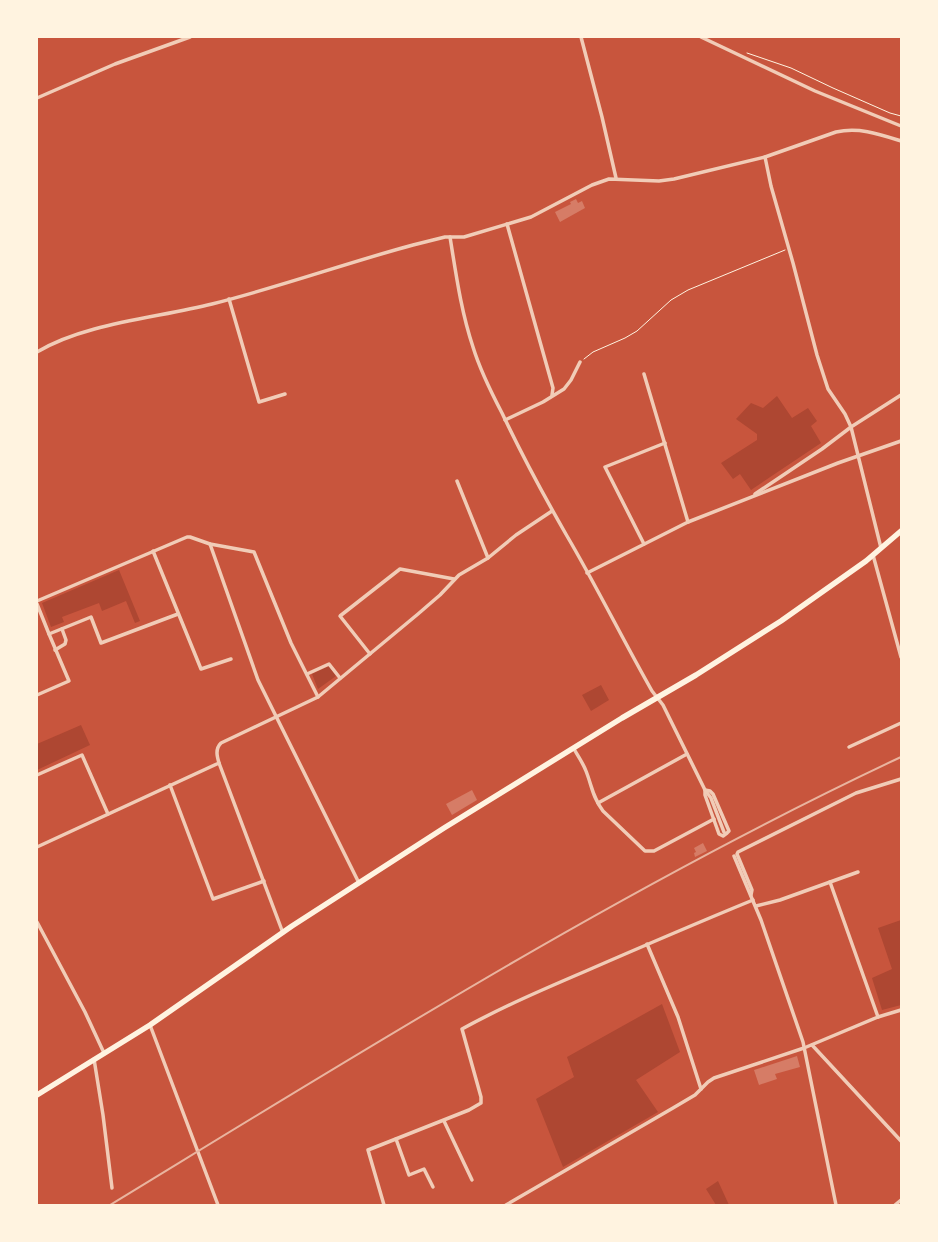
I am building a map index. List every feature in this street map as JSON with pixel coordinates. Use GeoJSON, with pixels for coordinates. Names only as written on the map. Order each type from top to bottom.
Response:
{"type":"FeatureCollection","features":[{"type":"Feature","properties":{"kind":"main road"},"geometry":{"type":"LineString","coordinates":[[37,1095],[150,1025],[283,933],[444,828],[781,620],[873,555],[901,531]]}},
{"type":"Feature","properties":{"kind":"street"},"geometry":{"type":"LineString","coordinates":[[37,98],[115,64],[190,37]]}},
{"type":"Feature","properties":{"kind":"street"},"geometry":{"type":"LineString","coordinates":[[581,37],[602,116],[616,178]]}},
{"type":"Feature","properties":{"kind":"street"},"geometry":{"type":"LineString","coordinates":[[701,37],[815,91],[901,126]]}},
{"type":"Feature","properties":{"kind":"street"},"geometry":{"type":"LineString","coordinates":[[37,352],[65,338],[110,326],[205,306],[317,274],[386,252],[450,237],[464,237],[531,217],[604,180],[616,178],[649,181],[667,180],[765,158],[836,132],[846,130],[867,131],[901,141]]}},
{"type":"Feature","properties":{"kind":"street"},"geometry":{"type":"LineString","coordinates":[[765,158],[771,186],[817,356],[828,389],[851,427],[881,548]]}},
{"type":"Feature","properties":{"kind":"street"},"geometry":{"type":"LineString","coordinates":[[507,224],[553,386],[554,391],[552,395]]}},
{"type":"Feature","properties":{"kind":"street"},"geometry":{"type":"LineString","coordinates":[[450,237],[456,276],[468,330],[481,368],[514,441],[644,678],[652,691],[658,697],[705,790],[711,798],[724,832]]}},
{"type":"Feature","properties":{"kind":"street"},"geometry":{"type":"LineString","coordinates":[[229,299],[259,402],[285,394]]}},
{"type":"Feature","properties":{"kind":"street"},"geometry":{"type":"LineString","coordinates":[[505,420],[562,391],[566,387],[580,362]]}},
{"type":"Feature","properties":{"kind":"street"},"geometry":{"type":"LineString","coordinates":[[644,374],[688,522]]}},
{"type":"Feature","properties":{"kind":"street"},"geometry":{"type":"LineString","coordinates":[[753,496],[756,492],[822,449],[851,427],[901,395]]}},
{"type":"Feature","properties":{"kind":"street"},"geometry":{"type":"LineString","coordinates":[[587,573],[688,522],[858,456],[901,441]]}},
{"type":"Feature","properties":{"kind":"street"},"geometry":{"type":"LineString","coordinates":[[644,544],[605,467],[665,443]]}},
{"type":"Feature","properties":{"kind":"street"},"geometry":{"type":"LineString","coordinates":[[457,481],[488,558]]}},
{"type":"Feature","properties":{"kind":"street"},"geometry":{"type":"LineString","coordinates":[[283,933],[219,763],[217,751],[218,746],[221,743],[318,696],[440,595],[454,579],[488,558],[552,511]]}},
{"type":"Feature","properties":{"kind":"street"},"geometry":{"type":"LineString","coordinates":[[37,600],[187,536],[210,544],[254,552],[291,643],[318,696]]}},
{"type":"Feature","properties":{"kind":"street"},"geometry":{"type":"LineString","coordinates":[[210,544],[258,680],[360,883]]}},
{"type":"Feature","properties":{"kind":"street"},"geometry":{"type":"LineString","coordinates":[[153,551],[201,670],[231,659]]}},
{"type":"Feature","properties":{"kind":"street"},"geometry":{"type":"LineString","coordinates":[[873,555],[901,657]]}},
{"type":"Feature","properties":{"kind":"street"},"geometry":{"type":"LineString","coordinates":[[370,654],[340,616],[400,569],[454,579]]}},
{"type":"Feature","properties":{"kind":"street"},"geometry":{"type":"LineString","coordinates":[[37,604],[69,681],[37,695]]}},
{"type":"Feature","properties":{"kind":"street"},"geometry":{"type":"LineString","coordinates":[[49,634],[91,617],[101,643],[178,614]]}},
{"type":"Feature","properties":{"kind":"street"},"geometry":{"type":"LineString","coordinates":[[55,650],[65,644],[66,640],[62,629]]}},
{"type":"Feature","properties":{"kind":"street"},"geometry":{"type":"LineString","coordinates":[[307,674],[329,664],[340,678]]}},
{"type":"Feature","properties":{"kind":"street"},"geometry":{"type":"LineString","coordinates":[[849,747],[901,723]]}},
{"type":"Feature","properties":{"kind":"street"},"geometry":{"type":"LineString","coordinates":[[574,748],[586,771],[592,791],[603,811],[645,851],[654,851],[714,819]]}},
{"type":"Feature","properties":{"kind":"street"},"geometry":{"type":"LineString","coordinates":[[598,803],[687,754]]}},
{"type":"Feature","properties":{"kind":"street"},"geometry":{"type":"LineString","coordinates":[[37,775],[82,755],[108,814]]}},
{"type":"Feature","properties":{"kind":"street"},"geometry":{"type":"LineString","coordinates":[[37,847],[219,763]]}},
{"type":"Feature","properties":{"kind":"street"},"geometry":{"type":"LineString","coordinates":[[836,1205],[804,1048],[789,999],[736,855],[856,793],[901,779]]}},
{"type":"Feature","properties":{"kind":"street"},"geometry":{"type":"LineString","coordinates":[[170,785],[213,899],[264,881]]}},
{"type":"Feature","properties":{"kind":"street"},"geometry":{"type":"LineString","coordinates":[[705,790],[710,791],[713,794],[729,831],[722,836],[719,834],[705,794],[705,790]]}},
{"type":"Feature","properties":{"kind":"street"},"geometry":{"type":"LineString","coordinates":[[756,906],[780,900],[858,872]]}},
{"type":"Feature","properties":{"kind":"street"},"geometry":{"type":"LineString","coordinates":[[830,882],[878,1017]]}},
{"type":"Feature","properties":{"kind":"street"},"geometry":{"type":"LineString","coordinates":[[384,1205],[368,1150],[469,1110],[478,1105],[481,1101],[462,1029],[482,1018],[647,944],[753,900]]}},
{"type":"Feature","properties":{"kind":"street"},"geometry":{"type":"LineString","coordinates":[[37,922],[85,1012],[104,1053]]}},
{"type":"Feature","properties":{"kind":"street"},"geometry":{"type":"LineString","coordinates":[[647,944],[678,1017],[701,1089]]}},
{"type":"Feature","properties":{"kind":"street"},"geometry":{"type":"LineString","coordinates":[[508,1205],[514,1203],[674,1108],[695,1095],[714,1078],[804,1048],[878,1017],[901,1010]]}},
{"type":"Feature","properties":{"kind":"street"},"geometry":{"type":"LineString","coordinates":[[150,1025],[218,1205]]}},
{"type":"Feature","properties":{"kind":"street"},"geometry":{"type":"LineString","coordinates":[[812,1045],[901,1141]]}},
{"type":"Feature","properties":{"kind":"street"},"geometry":{"type":"LineString","coordinates":[[94,1059],[112,1188]]}},
{"type":"Feature","properties":{"kind":"street"},"geometry":{"type":"LineString","coordinates":[[444,1120],[472,1180]]}},
{"type":"Feature","properties":{"kind":"street"},"geometry":{"type":"LineString","coordinates":[[396,1139],[409,1175],[424,1169],[433,1187]]}},
{"type":"Feature","properties":{"kind":"street"},"geometry":{"type":"LineString","coordinates":[[895,1205],[901,1200]]}},
{"type":"Feature","properties":{"kind":"path"},"geometry":{"type":"LineString","coordinates":[[744,53],[750,53],[791,68],[833,88],[901,116]]}},
{"type":"Feature","properties":{"kind":"path"},"geometry":{"type":"LineString","coordinates":[[580,362],[593,352],[637,331],[671,300],[688,290],[789,248]]}},
{"type":"Feature","properties":{"kind":"shaded area"},"geometry":{"type":"Polygon","coordinates":[[[777,396],[792,418],[808,408],[817,421],[811,426],[821,443],[751,490],[740,474],[733,479],[721,463],[757,440],[757,434],[736,419],[751,403],[763,408],[777,396]]]}},
{"type":"Feature","properties":{"kind":"shaded area"},"geometry":{"type":"Polygon","coordinates":[[[119,570],[140,621],[135,623],[126,601],[102,611],[99,603],[62,617],[64,622],[51,627],[42,603],[119,570]]]}},
{"type":"Feature","properties":{"kind":"shaded area"},"geometry":{"type":"Polygon","coordinates":[[[329,666],[336,676],[318,689],[312,674],[329,666]]]}},
{"type":"Feature","properties":{"kind":"shaded area"},"geometry":{"type":"Polygon","coordinates":[[[601,685],[609,700],[591,711],[582,695],[601,685]]]}},
{"type":"Feature","properties":{"kind":"shaded area"},"geometry":{"type":"Polygon","coordinates":[[[81,725],[90,745],[37,770],[37,744],[81,725]]]}},
{"type":"Feature","properties":{"kind":"shaded area"},"geometry":{"type":"Polygon","coordinates":[[[901,920],[901,1005],[882,1010],[872,978],[892,969],[878,928],[901,920]]]}},
{"type":"Feature","properties":{"kind":"shaded area"},"geometry":{"type":"Polygon","coordinates":[[[662,1004],[680,1052],[636,1080],[658,1112],[563,1167],[536,1099],[574,1077],[567,1057],[662,1004]]]}},
{"type":"Feature","properties":{"kind":"shaded area"},"geometry":{"type":"Polygon","coordinates":[[[718,1181],[729,1205],[716,1205],[706,1189],[718,1181]]]}},
{"type":"Feature","properties":{"kind":"building"},"geometry":{"type":"Polygon","coordinates":[[[576,199],[578,203],[582,201],[585,208],[560,222],[555,212],[571,204],[570,202],[576,199]]]}},
{"type":"Feature","properties":{"kind":"building"},"geometry":{"type":"Polygon","coordinates":[[[472,790],[477,800],[452,815],[446,804],[472,790]]]}},
{"type":"Feature","properties":{"kind":"building"},"geometry":{"type":"Polygon","coordinates":[[[703,843],[707,851],[695,857],[694,853],[696,852],[694,848],[703,843]]]}},
{"type":"Feature","properties":{"kind":"building"},"geometry":{"type":"Polygon","coordinates":[[[797,1056],[800,1067],[775,1074],[777,1079],[759,1085],[754,1070],[797,1056]]]}},
{"type":"Feature","properties":{"kind":"railway"},"geometry":{"type":"LineString","coordinates":[[110,1205],[304,1086],[598,914],[698,859],[901,757]]}}]}
